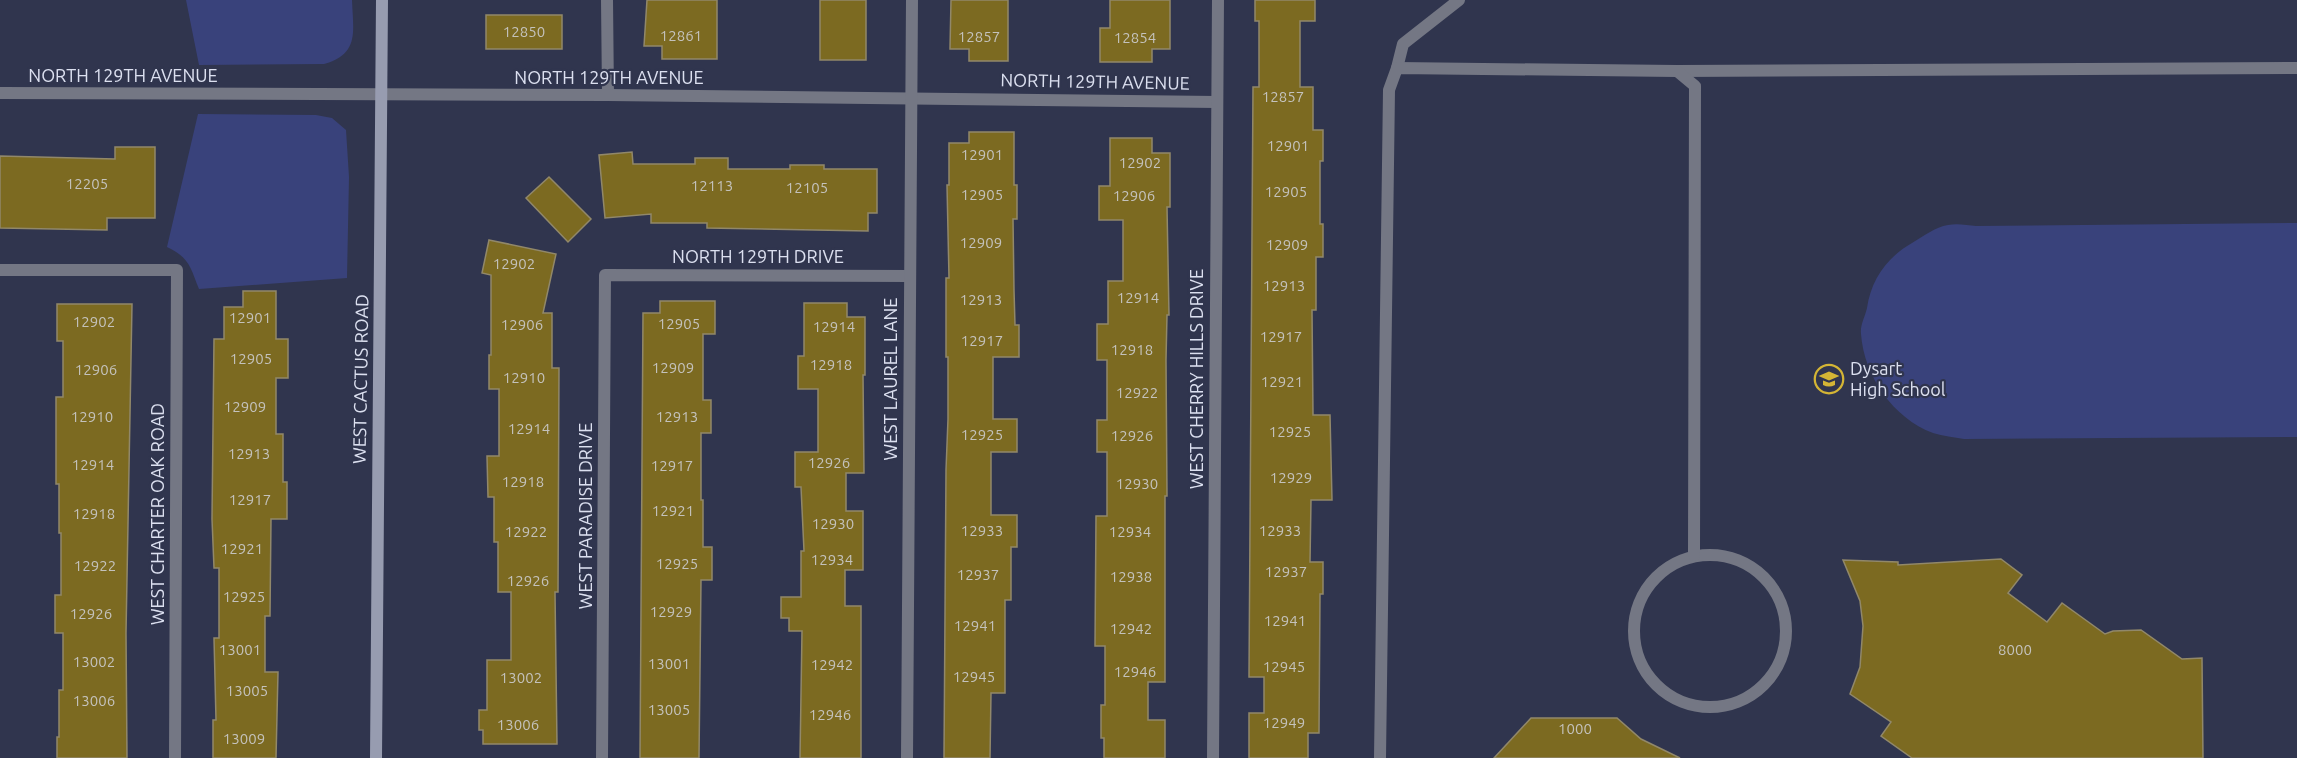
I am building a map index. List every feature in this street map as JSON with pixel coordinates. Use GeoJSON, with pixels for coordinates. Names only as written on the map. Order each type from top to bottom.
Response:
{"type":"FeatureCollection","features":[{"type":"Feature","properties":{"kind":"main road","name":"WEST CACTUS ROAD"},"geometry":{"type":"LineString","coordinates":[[376,758],[382,0]]}},
{"type":"Feature","properties":{"kind":"street"},"geometry":{"type":"LineString","coordinates":[[607,0],[608,95]]}},
{"type":"Feature","properties":{"kind":"street","name":"WEST LAUREL LANE"},"geometry":{"type":"LineString","coordinates":[[907,758],[912,0]]}},
{"type":"Feature","properties":{"kind":"street","name":"WEST CHERRY HILLS DRIVE"},"geometry":{"type":"LineString","coordinates":[[1213,758],[1218,0]]}},
{"type":"Feature","properties":{"kind":"street"},"geometry":{"type":"LineString","coordinates":[[1380,758],[1389,90],[1402,44],[1459,0]]}},
{"type":"Feature","properties":{"kind":"street"},"geometry":{"type":"LineString","coordinates":[[1397,68],[1677,71],[2297,68]]}},
{"type":"Feature","properties":{"kind":"street"},"geometry":{"type":"LineString","coordinates":[[1677,71],[1695,86],[1694,555]]}},
{"type":"Feature","properties":{"kind":"street","name":"NORTH 129TH AVENUE"},"geometry":{"type":"LineString","coordinates":[[0,93],[608,95],[1217,102]]}},
{"type":"Feature","properties":{"kind":"street","name":"WEST CHARTER OAK ROAD"},"geometry":{"type":"LineString","coordinates":[[0,270],[177,270],[175,758]]}},
{"type":"Feature","properties":{"kind":"street","name":"NORTH 129TH DRIVE"},"geometry":{"type":"LineString","coordinates":[[605,275],[910,276]]}},
{"type":"Feature","properties":{"kind":"street","name":"WEST PARADISE DRIVE"},"geometry":{"type":"LineString","coordinates":[[602,758],[605,275]]}},
{"type":"Feature","properties":{"kind":"street"},"geometry":{"type":"LineString","coordinates":[[1717,554],[1739,559],[1759,571],[1774,589],[1784,610],[1786,632],[1783,655],[1772,676],[1756,692],[1736,703],[1713,708],[1690,705],[1669,696],[1652,681],[1640,662],[1634,639],[1634,621],[1647,585],[1676,561],[1694,555],[1717,554]]}},
{"type":"Feature","properties":{"kind":"shaded area"},"geometry":{"type":"Polygon","coordinates":[[[186,0],[352,0],[352,40],[344,54],[324,64],[199,65],[186,0]]]}},
{"type":"Feature","properties":{"kind":"shaded area"},"geometry":{"type":"Polygon","coordinates":[[[198,114],[316,115],[332,118],[346,130],[349,177],[347,278],[199,289],[185,259],[167,247],[198,114]]]}},
{"type":"Feature","properties":{"kind":"shaded area"},"geometry":{"type":"Polygon","coordinates":[[[2297,223],[2297,437],[1964,439],[1933,433],[1905,417],[1893,406],[1875,380],[1863,350],[1862,324],[1876,279],[1895,255],[1943,226],[1955,224],[1976,226],[2297,223]]]}},
{"type":"Feature","properties":{"kind":"building"},"geometry":{"type":"Polygon","coordinates":[[[647,0],[717,0],[717,59],[662,59],[662,46],[644,46],[647,0]]]}},
{"type":"Feature","properties":{"kind":"building"},"geometry":{"type":"Polygon","coordinates":[[[820,0],[866,0],[866,60],[820,60],[820,0]]]}},
{"type":"Feature","properties":{"kind":"building"},"geometry":{"type":"Polygon","coordinates":[[[951,0],[1008,0],[1008,61],[969,61],[969,49],[950,49],[951,0]]]}},
{"type":"Feature","properties":{"kind":"building"},"geometry":{"type":"Polygon","coordinates":[[[1110,0],[1170,0],[1170,49],[1152,49],[1152,62],[1100,62],[1100,28],[1110,28],[1110,0]]]}},
{"type":"Feature","properties":{"kind":"building"},"geometry":{"type":"Polygon","coordinates":[[[1255,0],[1315,0],[1315,21],[1300,21],[1300,87],[1313,87],[1313,130],[1323,130],[1323,161],[1320,161],[1320,224],[1323,224],[1323,257],[1316,257],[1316,310],[1312,310],[1313,415],[1330,415],[1332,500],[1311,500],[1310,562],[1323,562],[1323,594],[1320,594],[1319,733],[1308,733],[1308,758],[1249,758],[1249,713],[1264,713],[1264,677],[1249,677],[1253,87],[1259,87],[1259,21],[1255,21],[1255,0]]]}},
{"type":"Feature","properties":{"kind":"building"},"geometry":{"type":"Polygon","coordinates":[[[486,15],[562,15],[562,49],[486,49],[486,15]]]}},
{"type":"Feature","properties":{"kind":"building"},"geometry":{"type":"Polygon","coordinates":[[[969,132],[1014,132],[1014,185],[1017,185],[1017,219],[1013,219],[1014,290],[1015,325],[1019,325],[1019,357],[993,357],[993,419],[1017,419],[1017,452],[991,452],[991,515],[1017,515],[1017,547],[1011,547],[1011,600],[1005,600],[1005,693],[991,693],[990,758],[944,758],[948,419],[946,278],[949,278],[947,185],[949,185],[949,143],[969,143],[969,132]]]}},
{"type":"Feature","properties":{"kind":"building"},"geometry":{"type":"Polygon","coordinates":[[[1110,138],[1152,138],[1152,153],[1170,153],[1170,207],[1167,207],[1169,315],[1167,315],[1166,360],[1165,682],[1148,682],[1148,720],[1165,720],[1165,758],[1104,758],[1104,738],[1101,738],[1101,705],[1105,705],[1105,646],[1095,646],[1096,516],[1107,516],[1107,452],[1097,452],[1097,420],[1107,420],[1107,360],[1097,360],[1097,324],[1108,324],[1108,281],[1123,281],[1123,220],[1099,220],[1099,186],[1110,186],[1110,138]]]}},
{"type":"Feature","properties":{"kind":"building"},"geometry":{"type":"Polygon","coordinates":[[[115,147],[155,147],[155,218],[107,218],[107,230],[0,228],[0,156],[115,159],[115,147]]]}},
{"type":"Feature","properties":{"kind":"building"},"geometry":{"type":"Polygon","coordinates":[[[632,152],[633,164],[695,164],[695,158],[728,158],[728,169],[790,169],[790,165],[824,165],[824,169],[877,169],[877,213],[868,213],[868,231],[707,228],[707,223],[651,223],[651,214],[605,218],[599,155],[632,152]]]}},
{"type":"Feature","properties":{"kind":"building"},"geometry":{"type":"Polygon","coordinates":[[[549,177],[591,219],[568,242],[526,198],[549,177]]]}},
{"type":"Feature","properties":{"kind":"building"},"geometry":{"type":"Polygon","coordinates":[[[489,240],[556,254],[543,313],[552,313],[552,368],[559,368],[558,592],[555,592],[557,744],[483,744],[483,730],[479,730],[479,710],[487,710],[487,660],[511,660],[511,592],[498,592],[498,542],[494,542],[494,497],[488,497],[487,456],[499,456],[499,389],[489,389],[491,275],[482,273],[489,240]]]}},
{"type":"Feature","properties":{"kind":"building"},"geometry":{"type":"Polygon","coordinates":[[[243,291],[276,291],[276,339],[288,339],[288,378],[276,378],[276,434],[283,434],[283,482],[287,482],[287,519],[271,519],[270,616],[265,616],[265,672],[278,672],[276,758],[213,758],[213,720],[216,720],[214,638],[219,638],[219,568],[214,568],[212,519],[214,339],[224,339],[224,307],[243,307],[243,291]]]}},
{"type":"Feature","properties":{"kind":"building"},"geometry":{"type":"Polygon","coordinates":[[[660,301],[715,301],[715,334],[703,334],[703,400],[711,400],[711,433],[701,433],[701,500],[703,500],[703,547],[712,547],[712,580],[701,580],[699,758],[640,758],[643,313],[660,313],[660,301]]]}},
{"type":"Feature","properties":{"kind":"building"},"geometry":{"type":"Polygon","coordinates":[[[804,303],[847,303],[847,317],[865,317],[864,473],[846,473],[846,511],[863,511],[863,570],[845,570],[845,606],[861,606],[861,758],[800,758],[802,631],[789,631],[789,618],[781,618],[781,597],[801,597],[801,551],[804,551],[801,487],[795,487],[795,452],[818,452],[818,389],[798,389],[798,356],[804,356],[804,303]]]}},
{"type":"Feature","properties":{"kind":"building"},"geometry":{"type":"Polygon","coordinates":[[[57,304],[132,304],[126,633],[127,758],[57,758],[59,690],[63,690],[63,633],[55,633],[55,595],[61,595],[59,484],[56,484],[56,397],[63,397],[63,341],[57,341],[57,304]]]}},
{"type":"Feature","properties":{"kind":"building"},"geometry":{"type":"Polygon","coordinates":[[[2001,559],[2022,575],[2008,593],[2047,622],[2062,603],[2105,634],[2113,631],[2141,630],[2182,659],[2202,658],[2203,758],[1912,758],[1881,736],[1891,722],[1850,694],[1860,667],[1863,626],[1860,601],[1843,560],[1898,562],[1898,565],[2001,559]]]}},
{"type":"Feature","properties":{"kind":"building"},"geometry":{"type":"Polygon","coordinates":[[[1531,718],[1617,718],[1641,739],[1680,758],[1494,758],[1531,718]]]}},
{"type":"Feature","properties":{"kind":"place","name":"Dysart High School"},"geometry":{"type":"Point","coordinates":[1829,379]}}]}
